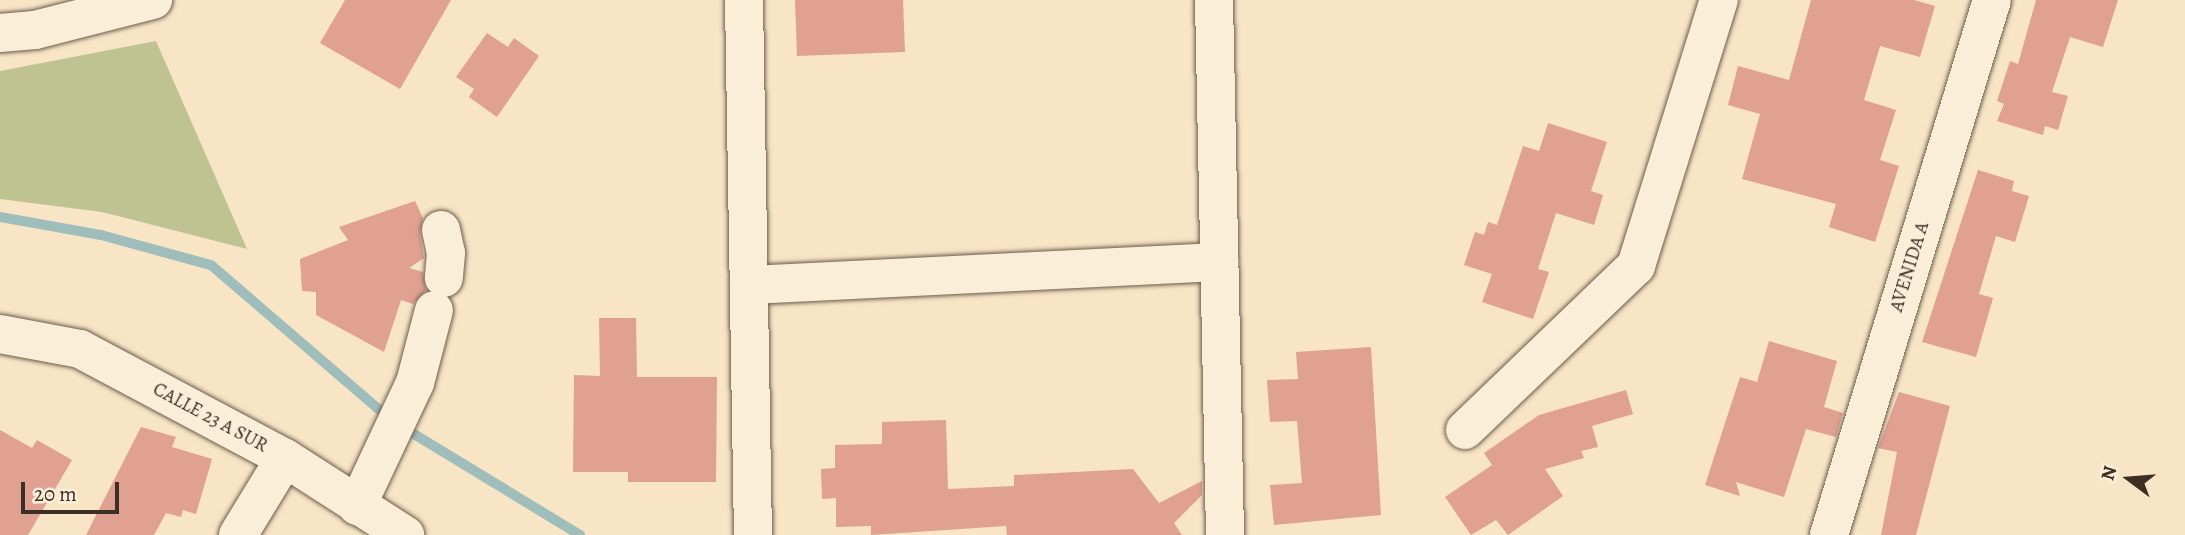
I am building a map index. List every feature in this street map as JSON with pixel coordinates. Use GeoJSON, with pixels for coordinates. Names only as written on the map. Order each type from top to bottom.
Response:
{"type":"FeatureCollection","features":[{"type":"Feature","properties":{"kind":"street"},"geometry":{"type":"LineString","coordinates":[[0,33],[35,30],[153,0]]}},
{"type":"Feature","properties":{"kind":"street"},"geometry":{"type":"LineString","coordinates":[[744,0],[753,535]]}},
{"type":"Feature","properties":{"kind":"street"},"geometry":{"type":"LineString","coordinates":[[1214,0],[1225,535]]}},
{"type":"Feature","properties":{"kind":"street"},"geometry":{"type":"LineString","coordinates":[[1465,430],[1636,266],[1719,0]]}},
{"type":"Feature","properties":{"kind":"street","name":"AVENIDA A"},"geometry":{"type":"LineString","coordinates":[[1829,535],[1992,0]]}},
{"type":"Feature","properties":{"kind":"street"},"geometry":{"type":"LineString","coordinates":[[357,506],[415,383],[439,294],[446,253],[442,230]]}},
{"type":"Feature","properties":{"kind":"street"},"geometry":{"type":"LineString","coordinates":[[749,285],[1219,262]]}},
{"type":"Feature","properties":{"kind":"street","name":"CALLE 23 A SUR"},"geometry":{"type":"LineString","coordinates":[[0,334],[80,349],[285,457],[405,535]]}},
{"type":"Feature","properties":{"kind":"street"},"geometry":{"type":"LineString","coordinates":[[238,535],[285,457]]}},
{"type":"Feature","properties":{"kind":"green space"},"geometry":{"type":"Polygon","coordinates":[[[156,41],[247,249],[102,212],[0,199],[0,71],[156,41]]]}},
{"type":"Feature","properties":{"kind":"building"},"geometry":{"type":"Polygon","coordinates":[[[345,0],[451,0],[400,89],[320,43],[345,0]]]}},
{"type":"Feature","properties":{"kind":"building"},"geometry":{"type":"Polygon","coordinates":[[[795,0],[903,0],[905,52],[797,56],[795,0]]]}},
{"type":"Feature","properties":{"kind":"building"},"geometry":{"type":"Polygon","coordinates":[[[1811,0],[1914,0],[1935,6],[1920,57],[1880,46],[1864,100],[1896,110],[1880,160],[1899,166],[1875,242],[1829,227],[1836,204],[1742,179],[1760,114],[1728,105],[1738,66],[1789,80],[1811,0]]]}},
{"type":"Feature","properties":{"kind":"building"},"geometry":{"type":"Polygon","coordinates":[[[2036,0],[2118,0],[2103,47],[2070,37],[2052,92],[2068,96],[2058,130],[2045,126],[2043,135],[1997,121],[2004,104],[1997,101],[2010,61],[2018,64],[2036,0]]]}},
{"type":"Feature","properties":{"kind":"building"},"geometry":{"type":"Polygon","coordinates":[[[487,33],[508,47],[514,38],[539,56],[497,117],[469,97],[474,89],[456,77],[487,33]]]}},
{"type":"Feature","properties":{"kind":"building"},"geometry":{"type":"Polygon","coordinates":[[[1548,123],[1607,142],[1591,191],[1603,195],[1594,225],[1556,213],[1538,269],[1549,272],[1533,319],[1482,302],[1492,274],[1464,265],[1475,232],[1484,235],[1488,222],[1497,225],[1523,146],[1539,151],[1548,123]]]}},
{"type":"Feature","properties":{"kind":"building"},"geometry":{"type":"Polygon","coordinates":[[[1978,170],[2014,181],[2012,191],[2029,196],[2015,242],[1996,236],[1979,294],[1993,298],[1976,357],[1922,342],[1978,170]]]}},
{"type":"Feature","properties":{"kind":"building"},"geometry":{"type":"Polygon","coordinates":[[[415,201],[423,218],[420,234],[424,258],[409,268],[423,272],[426,290],[413,304],[401,300],[384,352],[316,315],[316,292],[302,291],[300,259],[348,240],[339,227],[415,201]]]}},
{"type":"Feature","properties":{"kind":"building"},"geometry":{"type":"Polygon","coordinates":[[[599,318],[636,318],[637,377],[717,377],[716,482],[628,482],[628,472],[573,472],[574,375],[600,376],[599,318]]]}},
{"type":"Feature","properties":{"kind":"building"},"geometry":{"type":"Polygon","coordinates":[[[1769,341],[1837,361],[1824,407],[1843,413],[1836,437],[1806,429],[1784,497],[1736,482],[1740,496],[1705,485],[1740,377],[1757,382],[1769,341]]]}},
{"type":"Feature","properties":{"kind":"building"},"geometry":{"type":"Polygon","coordinates":[[[1371,347],[1381,515],[1274,525],[1270,485],[1302,483],[1297,421],[1270,422],[1267,380],[1298,379],[1296,352],[1371,347]]]}},
{"type":"Feature","properties":{"kind":"building"},"geometry":{"type":"Polygon","coordinates":[[[1626,390],[1633,414],[1592,426],[1598,447],[1581,451],[1584,458],[1545,469],[1563,496],[1508,535],[1496,520],[1471,535],[1445,497],[1492,465],[1484,453],[1539,415],[1626,390]]]}},
{"type":"Feature","properties":{"kind":"building"},"geometry":{"type":"Polygon","coordinates":[[[1899,392],[1950,406],[1916,535],[1881,535],[1897,452],[1878,448],[1899,392]]]}},
{"type":"Feature","properties":{"kind":"building"},"geometry":{"type":"Polygon","coordinates":[[[946,420],[948,489],[1014,486],[1014,475],[1133,469],[1159,503],[1202,481],[1202,495],[1174,523],[1182,535],[1007,535],[1006,526],[871,535],[871,526],[836,527],[836,498],[822,499],[821,469],[835,468],[835,445],[882,444],[882,422],[946,420]]]}},
{"type":"Feature","properties":{"kind":"building"},"geometry":{"type":"Polygon","coordinates":[[[141,427],[176,437],[172,447],[212,459],[196,514],[183,510],[181,517],[166,513],[154,535],[86,535],[141,427]]]}},
{"type":"Feature","properties":{"kind":"building"},"geometry":{"type":"Polygon","coordinates":[[[0,430],[32,448],[37,440],[72,460],[28,535],[0,535],[0,430]]]}},
{"type":"Feature","properties":{"kind":"waterway"},"geometry":{"type":"LineString","coordinates":[[0,217],[101,235],[211,265],[389,418]]}},
{"type":"Feature","properties":{"kind":"waterway"},"geometry":{"type":"LineString","coordinates":[[404,428],[580,535]]}}]}
